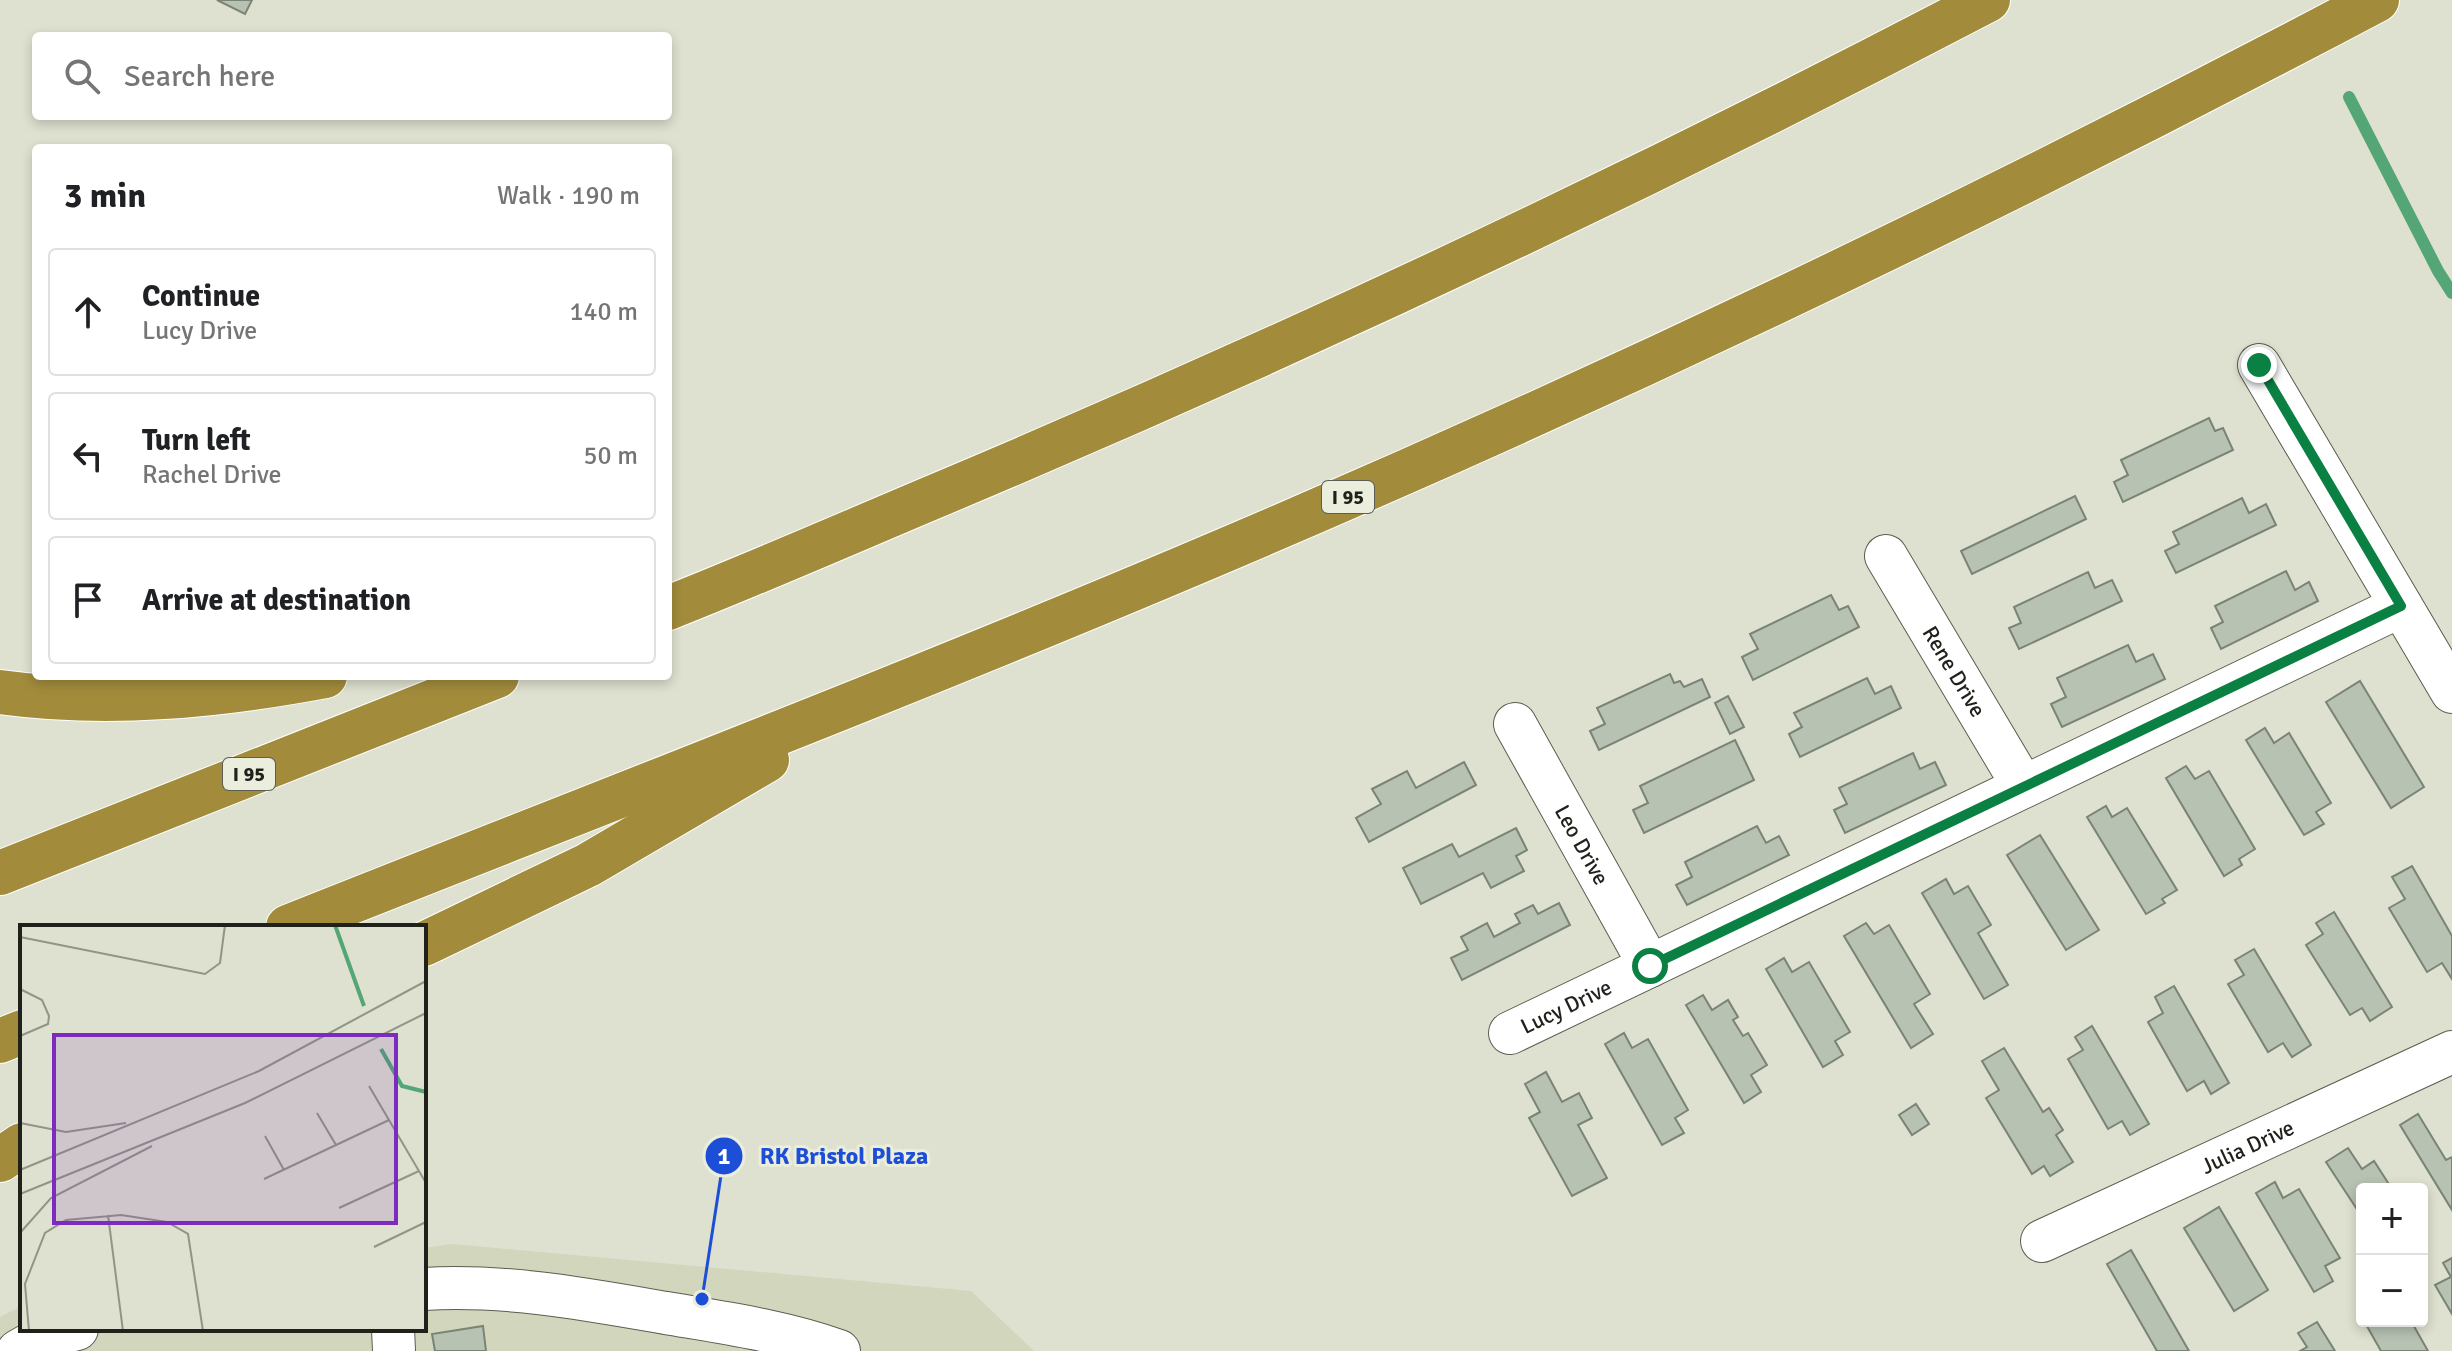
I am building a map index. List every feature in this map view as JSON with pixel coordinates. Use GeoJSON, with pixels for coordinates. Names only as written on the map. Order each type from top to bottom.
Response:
{"type":"FeatureCollection","features":[{"type":"Feature","properties":{"kind":"highway"},"geometry":{"type":"LineString","coordinates":[[672,606],[1081,435],[1358,311],[1735,130],[1988,0]]}},
{"type":"Feature","properties":{"kind":"highway","name":"I 95"},"geometry":{"type":"LineString","coordinates":[[293,925],[894,687],[1255,537],[1633,368],[2058,164],[2377,0]]}},
{"type":"Feature","properties":{"kind":"highway"},"geometry":{"type":"LineString","coordinates":[[672,596],[734,581]]}},
{"type":"Feature","properties":{"kind":"highway"},"geometry":{"type":"LineString","coordinates":[[0,692],[87,698],[170,697],[300,680]]}},
{"type":"Feature","properties":{"kind":"highway","name":"I 95"},"geometry":{"type":"LineString","coordinates":[[0,873],[487,680]]}},
{"type":"Feature","properties":{"kind":"highway"},"geometry":{"type":"LineString","coordinates":[[426,943],[588,865],[894,687]]}},
{"type":"Feature","properties":{"kind":"highway"},"geometry":{"type":"LineString","coordinates":[[0,1041],[20,1033]]}},
{"type":"Feature","properties":{"kind":"highway"},"geometry":{"type":"LineString","coordinates":[[0,1160],[20,1146]]}},
{"type":"Feature","properties":{"kind":"street"},"geometry":{"type":"LineString","coordinates":[[2259,365],[2452,692]]}},
{"type":"Feature","properties":{"kind":"street","name":"Rene Drive"},"geometry":{"type":"LineString","coordinates":[[1886,556],[2023,786]]}},
{"type":"Feature","properties":{"kind":"street","name":"Lucy Drive"},"geometry":{"type":"LineString","coordinates":[[1510,1033],[2401,606]]}},
{"type":"Feature","properties":{"kind":"street","name":"Leo Drive"},"geometry":{"type":"LineString","coordinates":[[1515,724],[1650,966]]}},
{"type":"Feature","properties":{"kind":"street","name":"Julia Drive"},"geometry":{"type":"LineString","coordinates":[[2042,1241],[2452,1052]]}},
{"type":"Feature","properties":{"kind":"street"},"geometry":{"type":"LineString","coordinates":[[426,1289],[484,1288],[609,1303],[761,1329],[839,1351]]}},
{"type":"Feature","properties":{"kind":"street"},"geometry":{"type":"LineString","coordinates":[[18,1351],[39,1339],[69,1331]]}},
{"type":"Feature","properties":{"kind":"street"},"geometry":{"type":"LineString","coordinates":[[393,1331],[394,1351]]}},
{"type":"Feature","properties":{"kind":"shaded area"},"geometry":{"type":"Polygon","coordinates":[[[452,1244],[971,1291],[1034,1351],[0,1351],[0,1317],[20,1307],[20,1331],[426,1331],[426,1248],[452,1244]]]}},
{"type":"Feature","properties":{"kind":"building"},"geometry":{"type":"Polygon","coordinates":[[[217,0],[252,0],[245,14],[217,0]]]}},
{"type":"Feature","properties":{"kind":"building"},"geometry":{"type":"Polygon","coordinates":[[[2209,418],[2215,431],[2223,428],[2233,450],[2123,502],[2114,482],[2128,475],[2121,460],[2209,418]]]}},
{"type":"Feature","properties":{"kind":"building"},"geometry":{"type":"Polygon","coordinates":[[[2075,496],[2086,519],[1972,574],[1961,551],[2075,496]]]}},
{"type":"Feature","properties":{"kind":"building"},"geometry":{"type":"Polygon","coordinates":[[[2242,498],[2249,513],[2266,504],[2276,525],[2176,573],[2165,551],[2179,544],[2173,532],[2242,498]]]}},
{"type":"Feature","properties":{"kind":"building"},"geometry":{"type":"Polygon","coordinates":[[[2286,571],[2295,590],[2309,582],[2318,601],[2221,649],[2211,628],[2223,622],[2215,606],[2286,571]]]}},
{"type":"Feature","properties":{"kind":"building"},"geometry":{"type":"Polygon","coordinates":[[[2088,572],[2095,588],[2112,580],[2122,601],[2019,649],[2009,628],[2021,623],[2014,607],[2088,572]]]}},
{"type":"Feature","properties":{"kind":"building"},"geometry":{"type":"Polygon","coordinates":[[[1831,595],[1839,610],[1848,606],[1859,627],[1753,680],[1742,657],[1758,649],[1750,634],[1831,595]]]}},
{"type":"Feature","properties":{"kind":"building"},"geometry":{"type":"Polygon","coordinates":[[[2128,645],[2136,662],[2153,654],[2165,679],[2062,727],[2051,704],[2066,697],[2057,678],[2128,645]]]}},
{"type":"Feature","properties":{"kind":"building"},"geometry":{"type":"Polygon","coordinates":[[[1670,674],[1674,683],[1680,681],[1684,687],[1702,679],[1710,697],[1599,750],[1590,731],[1605,724],[1597,708],[1670,674]]]}},
{"type":"Feature","properties":{"kind":"building"},"geometry":{"type":"Polygon","coordinates":[[[1867,678],[1875,694],[1891,686],[1901,708],[1800,757],[1789,734],[1802,727],[1794,713],[1867,678]]]}},
{"type":"Feature","properties":{"kind":"building"},"geometry":{"type":"Polygon","coordinates":[[[2360,681],[2424,787],[2391,808],[2326,702],[2360,681]]]}},
{"type":"Feature","properties":{"kind":"building"},"geometry":{"type":"Polygon","coordinates":[[[1728,696],[1744,727],[1730,734],[1715,703],[1728,696]]]}},
{"type":"Feature","properties":{"kind":"building"},"geometry":{"type":"Polygon","coordinates":[[[2265,728],[2274,743],[2289,733],[2331,803],[2316,812],[2324,824],[2304,835],[2246,740],[2265,728]]]}},
{"type":"Feature","properties":{"kind":"building"},"geometry":{"type":"Polygon","coordinates":[[[1735,740],[1754,780],[1644,833],[1633,810],[1648,803],[1640,786],[1735,740]]]}},
{"type":"Feature","properties":{"kind":"building"},"geometry":{"type":"Polygon","coordinates":[[[1913,753],[1920,769],[1935,762],[1946,785],[1845,833],[1834,810],[1847,804],[1839,788],[1913,753]]]}},
{"type":"Feature","properties":{"kind":"building"},"geometry":{"type":"Polygon","coordinates":[[[1464,762],[1476,785],[1369,842],[1356,818],[1381,804],[1372,789],[1407,771],[1416,788],[1464,762]]]}},
{"type":"Feature","properties":{"kind":"building"},"geometry":{"type":"Polygon","coordinates":[[[2186,766],[2195,779],[2209,771],[2255,849],[2239,859],[2242,865],[2224,876],[2166,778],[2186,766]]]}},
{"type":"Feature","properties":{"kind":"building"},"geometry":{"type":"Polygon","coordinates":[[[2106,806],[2112,817],[2127,808],[2177,890],[2162,899],[2165,903],[2146,914],[2087,817],[2106,806]]]}},
{"type":"Feature","properties":{"kind":"building"},"geometry":{"type":"Polygon","coordinates":[[[1757,826],[1766,843],[1779,836],[1789,855],[1687,905],[1676,885],[1692,877],[1685,862],[1757,826]]]}},
{"type":"Feature","properties":{"kind":"building"},"geometry":{"type":"Polygon","coordinates":[[[1516,828],[1527,850],[1516,856],[1524,871],[1491,888],[1483,873],[1421,904],[1403,868],[1452,844],[1459,857],[1516,828]]]}},
{"type":"Feature","properties":{"kind":"building"},"geometry":{"type":"Polygon","coordinates":[[[2040,835],[2099,930],[2066,950],[2007,855],[2040,835]]]}},
{"type":"Feature","properties":{"kind":"building"},"geometry":{"type":"Polygon","coordinates":[[[2412,866],[2452,936],[2452,979],[2442,963],[2427,972],[2389,908],[2405,899],[2392,877],[2412,866]]]}},
{"type":"Feature","properties":{"kind":"building"},"geometry":{"type":"Polygon","coordinates":[[[1946,879],[1954,894],[1968,886],[1991,925],[1978,933],[2008,985],[1984,999],[1922,893],[1946,879]]]}},
{"type":"Feature","properties":{"kind":"building"},"geometry":{"type":"Polygon","coordinates":[[[1559,903],[1570,925],[1462,980],[1451,958],[1468,950],[1461,937],[1487,923],[1494,937],[1520,923],[1515,914],[1533,905],[1538,914],[1559,903]]]}},
{"type":"Feature","properties":{"kind":"building"},"geometry":{"type":"Polygon","coordinates":[[[2334,912],[2392,1007],[2370,1021],[2362,1008],[2350,1015],[2306,945],[2323,934],[2316,923],[2334,912]]]}},
{"type":"Feature","properties":{"kind":"building"},"geometry":{"type":"Polygon","coordinates":[[[1866,923],[1874,934],[1889,925],[1930,994],[1914,1004],[1933,1034],[1911,1048],[1844,936],[1866,923]]]}},
{"type":"Feature","properties":{"kind":"building"},"geometry":{"type":"Polygon","coordinates":[[[2254,949],[2311,1045],[2292,1057],[2283,1043],[2268,1052],[2228,984],[2244,975],[2235,960],[2254,949]]]}},
{"type":"Feature","properties":{"kind":"building"},"geometry":{"type":"Polygon","coordinates":[[[1784,958],[1792,972],[1809,962],[1850,1032],[1835,1041],[1843,1055],[1823,1067],[1766,969],[1784,958]]]}},
{"type":"Feature","properties":{"kind":"building"},"geometry":{"type":"Polygon","coordinates":[[[2174,986],[2229,1083],[2211,1094],[2204,1081],[2187,1091],[2148,1022],[2163,1013],[2155,997],[2174,986]]]}},
{"type":"Feature","properties":{"kind":"building"},"geometry":{"type":"Polygon","coordinates":[[[1703,995],[1712,1010],[1728,1000],[1738,1017],[1733,1020],[1743,1036],[1748,1033],[1767,1065],[1751,1075],[1761,1092],[1744,1103],[1686,1005],[1703,995]]]}},
{"type":"Feature","properties":{"kind":"building"},"geometry":{"type":"Polygon","coordinates":[[[2092,1026],[2149,1124],[2130,1135],[2122,1121],[2108,1129],[2068,1059],[2083,1050],[2075,1037],[2092,1026]]]}},
{"type":"Feature","properties":{"kind":"building"},"geometry":{"type":"Polygon","coordinates":[[[1624,1033],[1632,1048],[1648,1039],[1688,1110],[1675,1118],[1684,1133],[1662,1145],[1605,1044],[1624,1033]]]}},
{"type":"Feature","properties":{"kind":"building"},"geometry":{"type":"Polygon","coordinates":[[[2004,1048],[2043,1112],[2049,1108],[2063,1130],[2056,1135],[2073,1162],[2050,1176],[2044,1166],[2032,1174],[1986,1098],[1999,1090],[1982,1061],[2004,1048]]]}},
{"type":"Feature","properties":{"kind":"building"},"geometry":{"type":"Polygon","coordinates":[[[1546,1072],[1562,1102],[1579,1093],[1592,1118],[1578,1125],[1607,1178],[1572,1196],[1529,1118],[1540,1112],[1525,1084],[1546,1072]]]}},
{"type":"Feature","properties":{"kind":"building"},"geometry":{"type":"Polygon","coordinates":[[[1916,1104],[1929,1124],[1912,1135],[1899,1115],[1916,1104]]]}},
{"type":"Feature","properties":{"kind":"building"},"geometry":{"type":"Polygon","coordinates":[[[2418,1114],[2446,1160],[2452,1157],[2452,1210],[2400,1125],[2418,1114]]]}},
{"type":"Feature","properties":{"kind":"building"},"geometry":{"type":"Polygon","coordinates":[[[2348,1148],[2362,1169],[2374,1161],[2388,1183],[2356,1183],[2356,1208],[2326,1162],[2348,1148]]]}},
{"type":"Feature","properties":{"kind":"building"},"geometry":{"type":"Polygon","coordinates":[[[2275,1182],[2283,1198],[2299,1189],[2340,1258],[2325,1266],[2333,1281],[2314,1292],[2256,1193],[2275,1182]]]}},
{"type":"Feature","properties":{"kind":"building"},"geometry":{"type":"Polygon","coordinates":[[[2219,1207],[2268,1290],[2234,1311],[2184,1228],[2219,1207]]]}},
{"type":"Feature","properties":{"kind":"building"},"geometry":{"type":"Polygon","coordinates":[[[2131,1250],[2189,1351],[2157,1351],[2107,1264],[2131,1250]]]}},
{"type":"Feature","properties":{"kind":"building"},"geometry":{"type":"Polygon","coordinates":[[[2452,1258],[2452,1314],[2435,1285],[2451,1277],[2443,1263],[2452,1258]]]}},
{"type":"Feature","properties":{"kind":"building"},"geometry":{"type":"Polygon","coordinates":[[[2317,1322],[2335,1351],[2300,1351],[2307,1347],[2298,1333],[2317,1322]]]}},
{"type":"Feature","properties":{"kind":"building"},"geometry":{"type":"Polygon","coordinates":[[[483,1326],[486,1351],[435,1351],[432,1334],[483,1326]]]}},
{"type":"Feature","properties":{"kind":"building"},"geometry":{"type":"Polygon","coordinates":[[[2367,1327],[2414,1327],[2428,1351],[2381,1351],[2367,1327]]]}},
{"type":"Feature","properties":{"kind":"waterway"},"geometry":{"type":"LineString","coordinates":[[2349,97],[2452,293]]}},
{"type":"Feature","properties":{"kind":"place","name":"RK Bristol Plaza"},"geometry":{"type":"Point","coordinates":[702,1299]}},
{"type":"Feature","properties":{"kind":"route"},"geometry":{"type":"LineString","coordinates":[[1650,966],[2401,606],[2259,365]]}}]}
